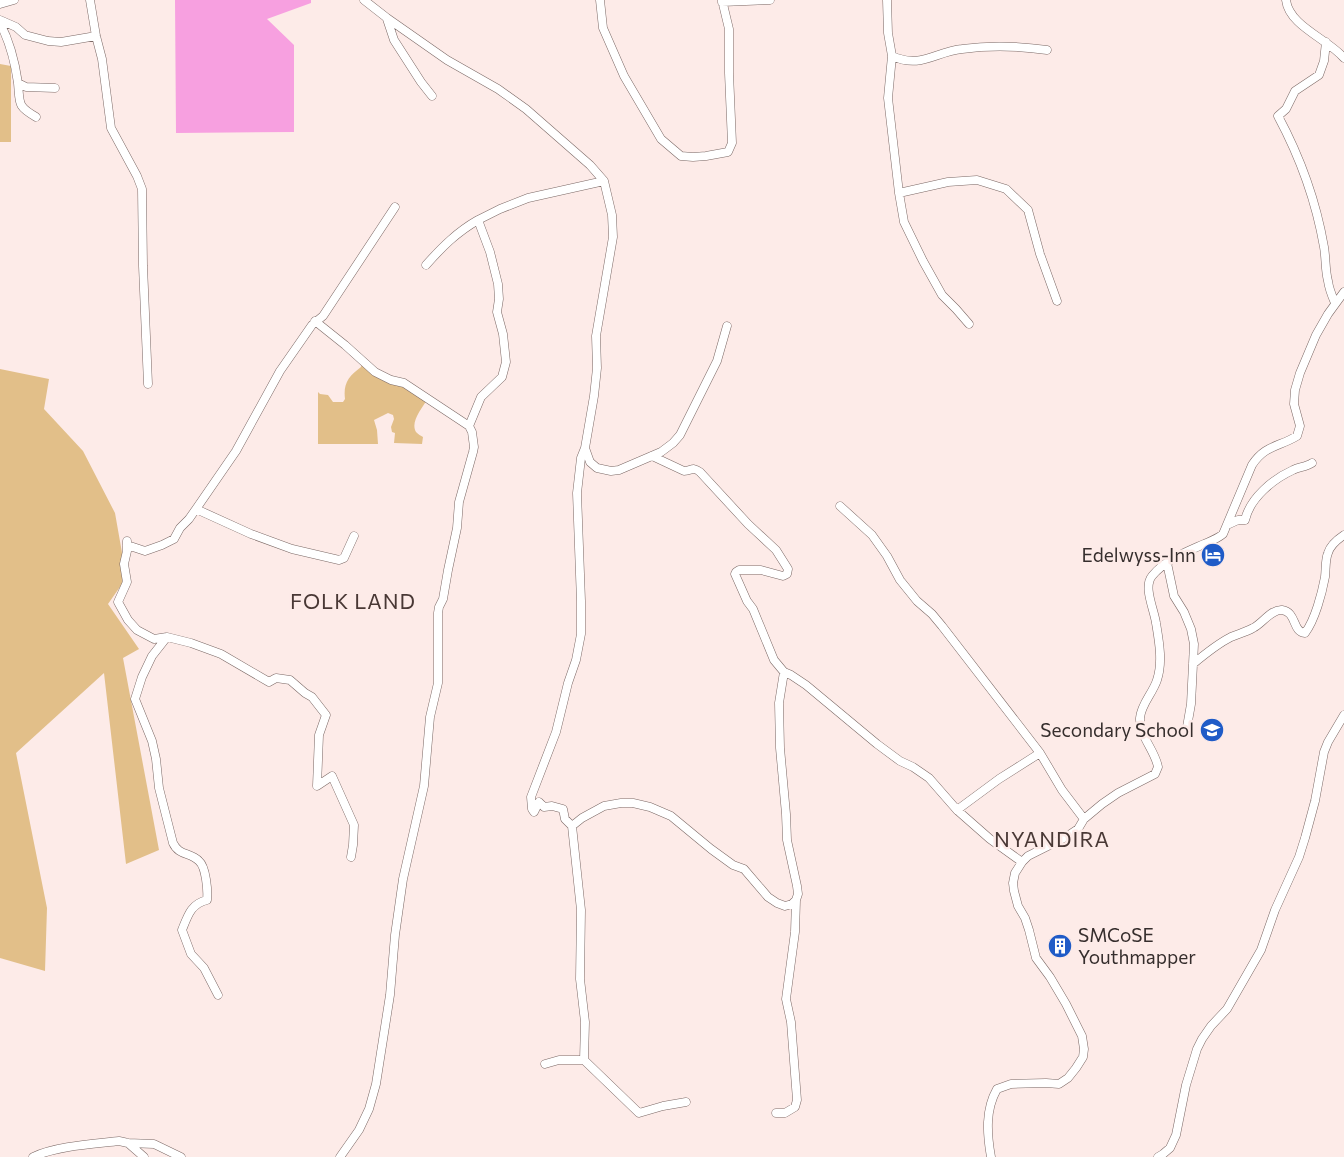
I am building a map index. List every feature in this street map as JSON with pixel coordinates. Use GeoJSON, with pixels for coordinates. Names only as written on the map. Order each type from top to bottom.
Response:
{"type":"FeatureCollection","features":[{"type":"Feature","properties":{"kind":"street"},"geometry":{"type":"LineString","coordinates":[[0,4],[14,0]]}},
{"type":"Feature","properties":{"kind":"street"},"geometry":{"type":"LineString","coordinates":[[90,0],[102,59],[111,128],[142,188],[148,384]]}},
{"type":"Feature","properties":{"kind":"street"},"geometry":{"type":"LineString","coordinates":[[364,0],[447,60],[526,109],[590,165],[604,181],[612,215],[613,237],[596,336],[597,368],[594,396],[586,448],[581,458],[576,493],[581,634],[576,660],[568,683],[556,732],[531,797],[534,812],[539,802],[544,807],[552,806],[563,809],[565,819],[572,826],[581,910],[580,979],[586,1022],[584,1060]]}},
{"type":"Feature","properties":{"kind":"street"},"geometry":{"type":"LineString","coordinates":[[600,0],[603,28],[624,76],[642,108],[661,139],[681,156],[693,157],[728,152],[732,143],[729,29],[722,1],[770,0]]}},
{"type":"Feature","properties":{"kind":"street"},"geometry":{"type":"LineString","coordinates":[[887,0],[888,33],[892,56],[888,98],[904,222],[922,261],[942,295],[969,324]]}},
{"type":"Feature","properties":{"kind":"street"},"geometry":{"type":"LineString","coordinates":[[1286,0],[1286,4],[1293,17],[1338,51],[1344,58]]}},
{"type":"Feature","properties":{"kind":"street"},"geometry":{"type":"LineString","coordinates":[[387,18],[394,40],[432,96]]}},
{"type":"Feature","properties":{"kind":"street"},"geometry":{"type":"LineString","coordinates":[[0,21],[16,27],[25,35],[48,41],[62,42],[96,36]]}},
{"type":"Feature","properties":{"kind":"street"},"geometry":{"type":"LineString","coordinates":[[0,21],[15,62],[19,102],[22,108],[36,117]]}},
{"type":"Feature","properties":{"kind":"street"},"geometry":{"type":"LineString","coordinates":[[1326,42],[1320,75],[1295,91],[1286,109],[1278,116],[1296,152],[1314,204],[1324,248],[1328,282],[1335,303]]}},
{"type":"Feature","properties":{"kind":"street"},"geometry":{"type":"LineString","coordinates":[[892,56],[912,62],[931,58],[944,52],[962,49],[1002,46],[1047,50]]}},
{"type":"Feature","properties":{"kind":"street"},"geometry":{"type":"LineString","coordinates":[[18,83],[26,87],[55,88]]}},
{"type":"Feature","properties":{"kind":"street"},"geometry":{"type":"LineString","coordinates":[[899,193],[948,182],[977,180],[1006,188],[1028,210],[1040,254],[1057,301]]}},
{"type":"Feature","properties":{"kind":"street"},"geometry":{"type":"LineString","coordinates":[[426,265],[447,242],[462,230],[500,209],[528,198],[604,181]]}},
{"type":"Feature","properties":{"kind":"street"},"geometry":{"type":"LineString","coordinates":[[351,857],[354,825],[332,776],[318,786],[319,735],[326,715],[312,697],[290,680],[276,678],[269,682],[221,654],[191,643],[167,637],[154,640],[137,630],[128,620],[118,602],[127,582],[124,564],[127,543],[145,551],[174,538],[196,510],[236,451],[280,371],[315,321],[323,316],[395,208]]}},
{"type":"Feature","properties":{"kind":"street"},"geometry":{"type":"LineString","coordinates":[[469,426],[481,397],[502,377],[506,362],[503,334],[497,312],[499,299],[498,284],[490,252],[478,220]]}},
{"type":"Feature","properties":{"kind":"street"},"geometry":{"type":"LineString","coordinates":[[991,1157],[987,1116],[996,1089],[1011,1084],[1058,1084],[1068,1078],[1076,1068],[1083,1057],[1084,1048],[1082,1036],[1066,1004],[1036,958],[1025,918],[1016,900],[1013,883],[1016,873],[1028,856],[1066,837],[1078,829],[1084,819],[1102,804],[1118,793],[1155,774],[1158,767],[1157,760],[1140,724],[1140,716],[1157,680],[1160,660],[1159,639],[1148,582],[1152,575],[1168,562],[1217,539],[1223,534],[1252,465],[1258,456],[1278,444],[1297,436],[1300,426],[1294,404],[1295,390],[1316,335],[1335,303],[1344,292]]}},
{"type":"Feature","properties":{"kind":"street"},"geometry":{"type":"LineString","coordinates":[[315,321],[375,372],[404,383],[469,426],[472,432],[474,447],[459,502],[457,528],[444,599],[438,612],[438,683],[430,717],[424,786],[404,871],[399,902],[390,995],[376,1084],[369,1109],[360,1130],[340,1157]]}},
{"type":"Feature","properties":{"kind":"street"},"geometry":{"type":"LineString","coordinates":[[586,448],[590,462],[597,468],[611,471],[620,470],[661,452],[673,443],[680,435],[717,361],[727,326]]}},
{"type":"Feature","properties":{"kind":"street"},"geometry":{"type":"LineString","coordinates":[[652,456],[684,470],[687,471],[692,468],[700,472],[748,524],[776,550],[788,569],[785,576],[761,570],[739,570],[735,574],[753,610],[774,660],[784,672],[806,685],[900,761],[929,778],[957,810],[990,840],[1022,862]]}},
{"type":"Feature","properties":{"kind":"street"},"geometry":{"type":"LineString","coordinates":[[1227,525],[1238,520],[1246,520],[1254,500],[1279,478],[1294,469],[1308,466],[1312,463]]}},
{"type":"Feature","properties":{"kind":"street"},"geometry":{"type":"LineString","coordinates":[[840,506],[872,535],[887,556],[900,580],[917,601],[942,626],[1040,753],[1062,790],[1084,819]]}},
{"type":"Feature","properties":{"kind":"street"},"geometry":{"type":"LineString","coordinates":[[196,510],[284,546],[339,560],[344,558],[354,536]]}},
{"type":"Feature","properties":{"kind":"street"},"geometry":{"type":"LineString","coordinates":[[1193,664],[1222,642],[1252,629],[1276,611],[1282,610],[1289,613],[1294,618],[1298,631],[1305,633],[1314,615],[1320,596],[1328,553],[1331,547],[1344,535]]}},
{"type":"Feature","properties":{"kind":"street"},"geometry":{"type":"LineString","coordinates":[[1168,562],[1174,596],[1184,612],[1191,629],[1194,644],[1191,704],[1187,727]]}},
{"type":"Feature","properties":{"kind":"street"},"geometry":{"type":"LineString","coordinates":[[167,637],[152,656],[142,677],[135,699],[152,741],[159,788],[173,843],[176,849],[200,861],[204,869],[208,892],[207,900],[197,902],[188,913],[182,930],[191,954],[204,968],[218,995]]}},
{"type":"Feature","properties":{"kind":"street"},"geometry":{"type":"LineString","coordinates":[[776,1113],[785,1113],[795,1107],[797,1100],[786,999],[798,894],[787,840],[780,748],[779,703],[784,672]]}},
{"type":"Feature","properties":{"kind":"street"},"geometry":{"type":"LineString","coordinates":[[1158,1157],[1170,1148],[1176,1136],[1186,1085],[1199,1044],[1211,1026],[1227,1009],[1261,950],[1275,910],[1299,857],[1315,801],[1324,752],[1344,715]]}},
{"type":"Feature","properties":{"kind":"street"},"geometry":{"type":"LineString","coordinates":[[957,810],[999,779],[1040,753]]}},
{"type":"Feature","properties":{"kind":"street"},"geometry":{"type":"LineString","coordinates":[[572,826],[604,806],[633,803],[650,807],[671,816],[733,865],[744,869],[768,897],[777,903],[785,906],[792,904],[796,900]]}},
{"type":"Feature","properties":{"kind":"street"},"geometry":{"type":"LineString","coordinates":[[545,1064],[559,1060],[584,1060],[639,1113],[686,1102]]}},
{"type":"Feature","properties":{"kind":"street"},"geometry":{"type":"LineString","coordinates":[[33,1157],[43,1152],[119,1141],[154,1144],[181,1157]]}},
{"type":"Feature","properties":{"kind":"street"},"geometry":{"type":"LineString","coordinates":[[128,1143],[144,1157]]}},
{"type":"Feature","properties":{"kind":"shaded area"},"geometry":{"type":"Polygon","coordinates":[[[175,0],[311,0],[311,3],[267,19],[294,45],[294,132],[176,133],[175,0]]]}},
{"type":"Feature","properties":{"kind":"shaded area"},"geometry":{"type":"Polygon","coordinates":[[[0,64],[11,66],[11,142],[0,142],[0,64]]]}},
{"type":"Feature","properties":{"kind":"shaded area"},"geometry":{"type":"Polygon","coordinates":[[[362,360],[427,400],[417,415],[414,424],[416,432],[423,437],[422,444],[394,443],[395,433],[392,432],[391,427],[394,419],[393,415],[388,413],[374,420],[378,444],[318,444],[318,392],[328,395],[333,402],[343,402],[346,384],[361,367],[362,360]]]}},
{"type":"Feature","properties":{"kind":"shaded area"},"geometry":{"type":"Polygon","coordinates":[[[0,369],[49,379],[44,409],[83,451],[115,513],[124,564],[122,584],[108,604],[139,649],[123,658],[159,850],[126,864],[104,673],[16,753],[47,908],[45,971],[0,958],[0,369]]]}},
{"type":"Feature","properties":{"kind":"place","name":"Edelwyss-Inn"},"geometry":{"type":"Point","coordinates":[1213,555]}},
{"type":"Feature","properties":{"kind":"place","name":"Secondary School"},"geometry":{"type":"Point","coordinates":[1212,730]}},
{"type":"Feature","properties":{"kind":"place","name":"SMCoSE Youthmapper"},"geometry":{"type":"Point","coordinates":[1060,946]}},
{"type":"Feature","properties":{"kind":"district","name":"FOLK LAND"},"geometry":{"type":"Point","coordinates":[353,602]}},
{"type":"Feature","properties":{"kind":"district","name":"NYANDIRA"},"geometry":{"type":"Point","coordinates":[1052,840]}}]}
